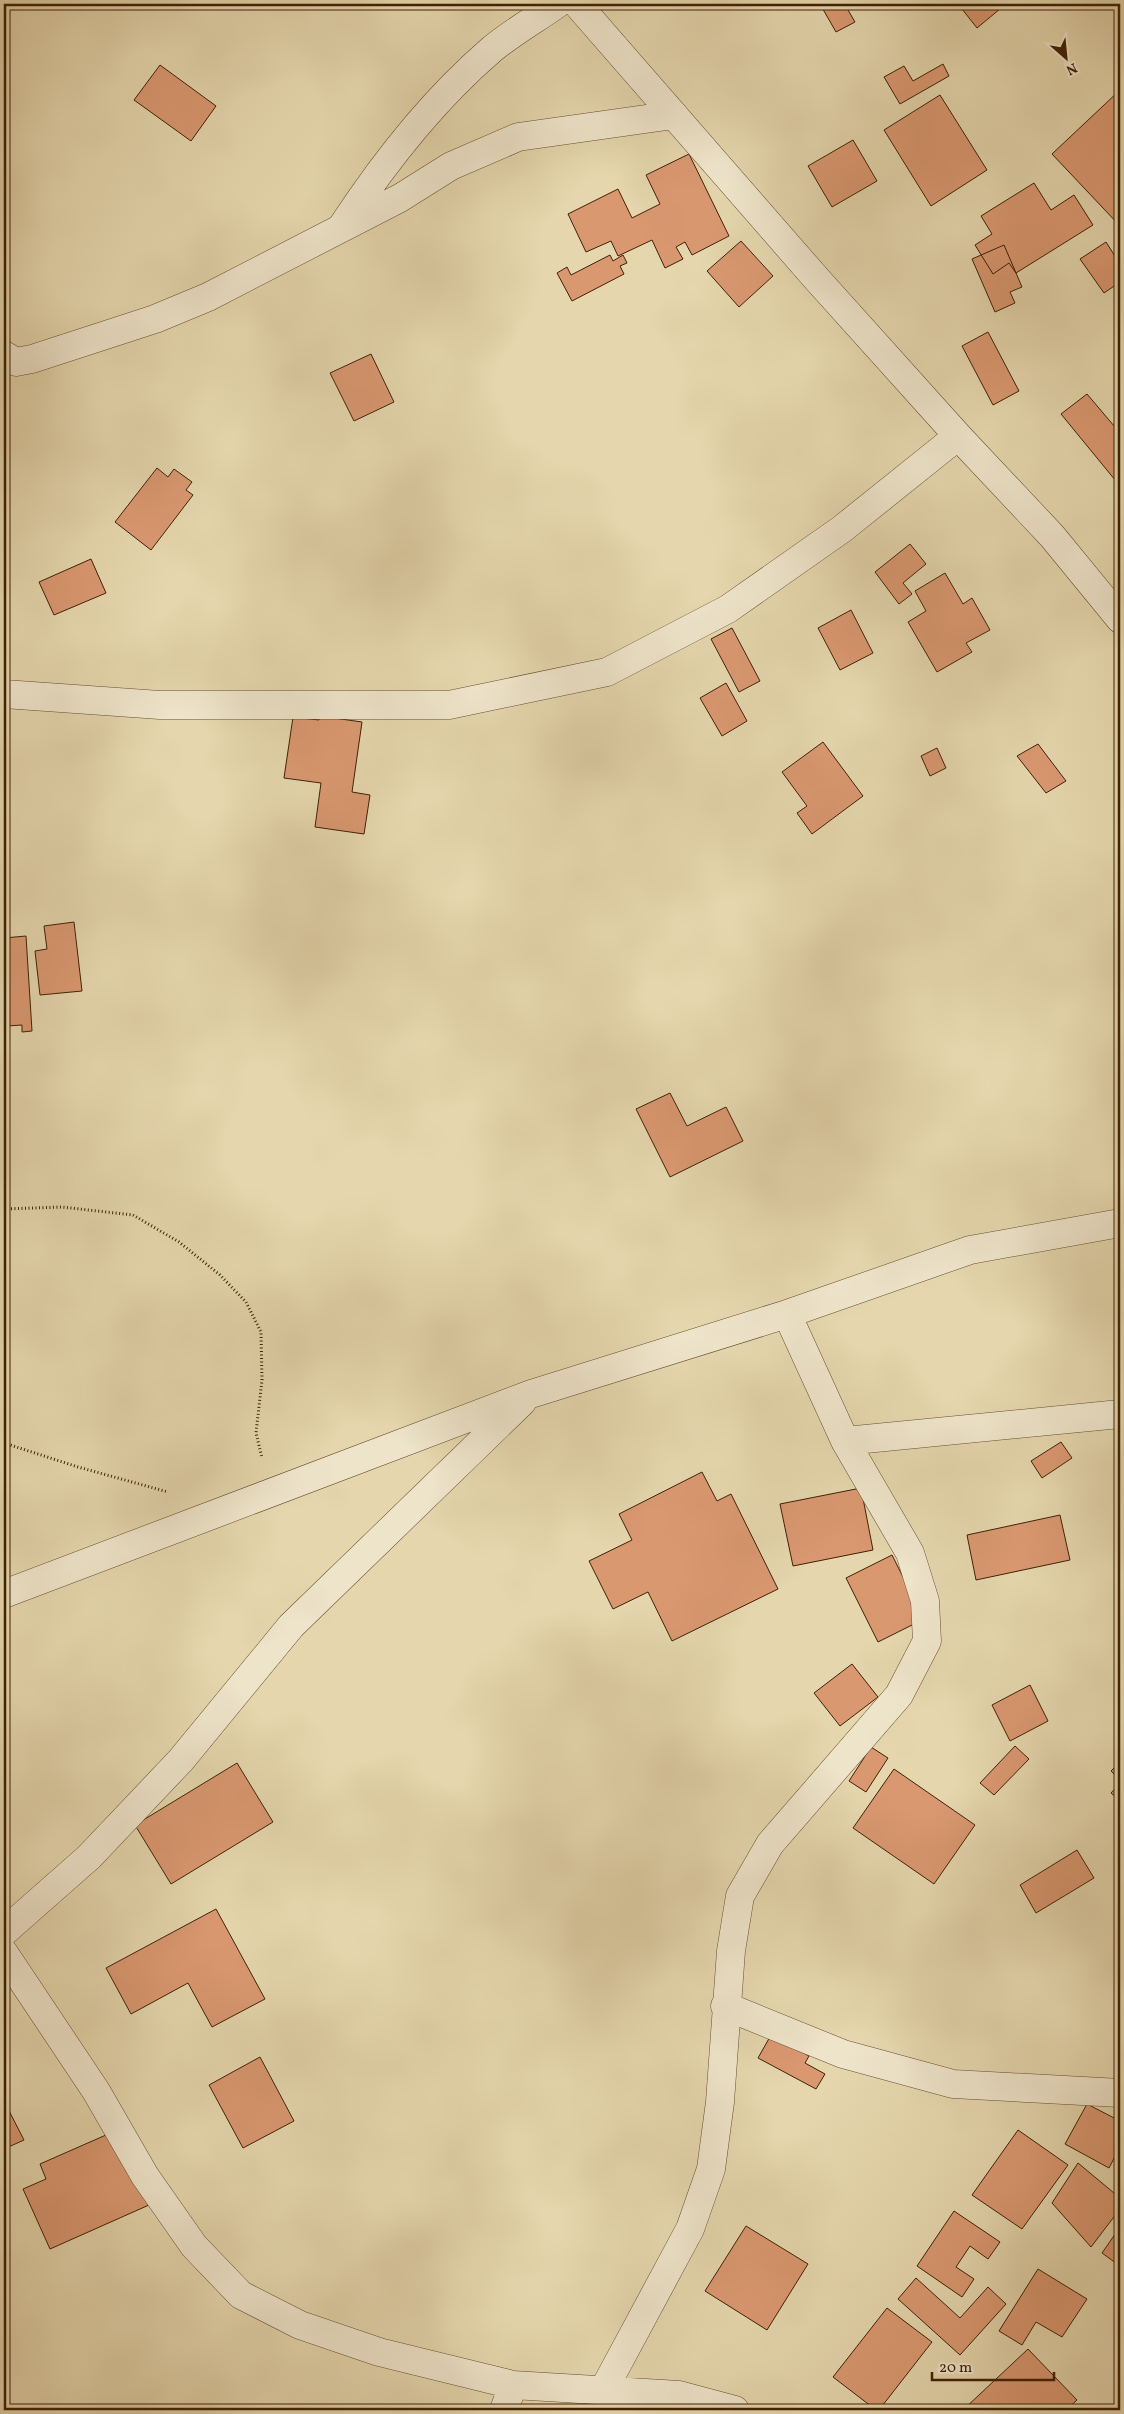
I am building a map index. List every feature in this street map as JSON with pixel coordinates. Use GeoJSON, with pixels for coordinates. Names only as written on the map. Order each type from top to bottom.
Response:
{"type":"FeatureCollection","features":[{"type":"Feature","properties":{"kind":"street"},"geometry":{"type":"LineString","coordinates":[[342,227],[366,191],[422,116],[492,49],[557,4]]}},
{"type":"Feature","properties":{"kind":"street"},"geometry":{"type":"LineString","coordinates":[[577,4],[958,436],[1052,536],[1120,616]]}},
{"type":"Feature","properties":{"kind":"street"},"geometry":{"type":"LineString","coordinates":[[4,355],[16,362],[32,359],[155,319],[208,297],[400,198],[451,166],[518,137],[674,116]]}},
{"type":"Feature","properties":{"kind":"street"},"geometry":{"type":"LineString","coordinates":[[4,694],[160,705],[448,705],[606,672],[728,609],[842,529],[958,436]]}},
{"type":"Feature","properties":{"kind":"street"},"geometry":{"type":"LineString","coordinates":[[4,1594],[530,1394],[787,1314],[970,1250],[1120,1222]]}},
{"type":"Feature","properties":{"kind":"street"},"geometry":{"type":"LineString","coordinates":[[604,2389],[690,2230],[711,2169],[720,2102],[730,1952],[740,1896],[770,1844],[899,1695],[927,1641],[925,1600],[910,1553],[845,1441],[787,1314]]}},
{"type":"Feature","properties":{"kind":"street"},"geometry":{"type":"LineString","coordinates":[[4,1932],[89,1857],[181,1760],[291,1626],[530,1394]]}},
{"type":"Feature","properties":{"kind":"street"},"geometry":{"type":"LineString","coordinates":[[845,1441],[1120,1414]]}},
{"type":"Feature","properties":{"kind":"street"},"geometry":{"type":"LineString","coordinates":[[4,1953],[96,2091],[146,2176],[194,2246],[241,2296],[300,2325],[379,2352],[513,2384],[679,2395],[735,2410]]}},
{"type":"Feature","properties":{"kind":"street"},"geometry":{"type":"LineString","coordinates":[[725,2006],[844,2054],[952,2084],[1120,2093]]}},
{"type":"Feature","properties":{"kind":"street"},"geometry":{"type":"LineString","coordinates":[[504,2410],[513,2384]]}},
{"type":"Feature","properties":{"kind":"path"},"geometry":{"type":"LineString","coordinates":[[4,1209],[62,1207],[133,1215],[179,1242],[220,1275],[246,1302],[262,1332],[262,1380],[256,1433],[271,1494]]}},
{"type":"Feature","properties":{"kind":"path"},"geometry":{"type":"LineString","coordinates":[[4,1443],[78,1467],[174,1494]]}},
{"type":"Feature","properties":{"kind":"building"},"geometry":{"type":"Polygon","coordinates":[[[820,4],[857,4],[848,10],[855,22],[836,32],[820,4]]]}},
{"type":"Feature","properties":{"kind":"building"},"geometry":{"type":"Polygon","coordinates":[[[958,4],[1006,4],[977,28],[958,4]]]}},
{"type":"Feature","properties":{"kind":"building"},"geometry":{"type":"Polygon","coordinates":[[[943,64],[949,76],[900,104],[884,77],[904,66],[913,81],[943,64]]]}},
{"type":"Feature","properties":{"kind":"building"},"geometry":{"type":"Polygon","coordinates":[[[160,65],[216,106],[191,141],[134,100],[160,65]]]}},
{"type":"Feature","properties":{"kind":"building"},"geometry":{"type":"Polygon","coordinates":[[[1120,90],[1120,226],[1052,154],[1120,90]]]}},
{"type":"Feature","properties":{"kind":"building"},"geometry":{"type":"Polygon","coordinates":[[[940,95],[987,170],[931,206],[884,130],[940,95]]]}},
{"type":"Feature","properties":{"kind":"building"},"geometry":{"type":"Polygon","coordinates":[[[853,140],[877,181],[832,207],[808,166],[853,140]]]}},
{"type":"Feature","properties":{"kind":"building"},"geometry":{"type":"Polygon","coordinates":[[[689,154],[729,236],[692,255],[685,242],[676,247],[683,259],[665,268],[652,240],[618,256],[611,241],[586,252],[568,214],[618,189],[632,218],[660,204],[646,175],[689,154]]]}},
{"type":"Feature","properties":{"kind":"building"},"geometry":{"type":"Polygon","coordinates":[[[1034,183],[1051,210],[1074,195],[1093,225],[1016,273],[1009,263],[993,274],[975,245],[992,234],[981,216],[1034,183]]]}},
{"type":"Feature","properties":{"kind":"building"},"geometry":{"type":"Polygon","coordinates":[[[741,241],[773,276],[739,307],[707,271],[741,241]]]}},
{"type":"Feature","properties":{"kind":"building"},"geometry":{"type":"Polygon","coordinates":[[[1106,242],[1120,264],[1120,282],[1104,293],[1080,259],[1106,242]]]}},
{"type":"Feature","properties":{"kind":"building"},"geometry":{"type":"Polygon","coordinates":[[[1004,245],[1022,287],[1010,292],[1015,303],[995,312],[972,259],[1004,245]]]}},
{"type":"Feature","properties":{"kind":"building"},"geometry":{"type":"Polygon","coordinates":[[[610,255],[613,261],[623,255],[627,263],[620,266],[624,274],[572,301],[557,273],[567,267],[571,275],[610,255]]]}},
{"type":"Feature","properties":{"kind":"building"},"geometry":{"type":"Polygon","coordinates":[[[988,332],[1019,391],[993,405],[962,346],[988,332]]]}},
{"type":"Feature","properties":{"kind":"building"},"geometry":{"type":"Polygon","coordinates":[[[371,354],[394,402],[354,421],[330,373],[371,354]]]}},
{"type":"Feature","properties":{"kind":"building"},"geometry":{"type":"Polygon","coordinates":[[[1087,394],[1120,433],[1120,486],[1061,414],[1087,394]]]}},
{"type":"Feature","properties":{"kind":"building"},"geometry":{"type":"Polygon","coordinates":[[[157,468],[168,477],[174,469],[192,482],[186,490],[193,495],[151,550],[115,522],[157,468]]]}},
{"type":"Feature","properties":{"kind":"building"},"geometry":{"type":"Polygon","coordinates":[[[910,544],[926,564],[903,583],[912,594],[899,604],[875,572],[910,544]]]}},
{"type":"Feature","properties":{"kind":"building"},"geometry":{"type":"Polygon","coordinates":[[[91,559],[106,593],[54,615],[39,582],[91,559]]]}},
{"type":"Feature","properties":{"kind":"building"},"geometry":{"type":"Polygon","coordinates":[[[945,573],[963,604],[972,598],[990,630],[966,643],[972,652],[937,672],[908,622],[926,611],[915,591],[945,573]]]}},
{"type":"Feature","properties":{"kind":"building"},"geometry":{"type":"Polygon","coordinates":[[[851,610],[873,653],[840,670],[818,628],[851,610]]]}},
{"type":"Feature","properties":{"kind":"building"},"geometry":{"type":"Polygon","coordinates":[[[732,628],[760,681],[739,692],[711,639],[732,628]]]}},
{"type":"Feature","properties":{"kind":"building"},"geometry":{"type":"Polygon","coordinates":[[[726,683],[747,721],[722,736],[700,698],[726,683]]]}},
{"type":"Feature","properties":{"kind":"building"},"geometry":{"type":"Polygon","coordinates":[[[321,705],[334,718],[362,722],[352,792],[370,795],[364,834],[315,827],[321,783],[284,778],[293,717],[319,720],[321,705]]]}},
{"type":"Feature","properties":{"kind":"building"},"geometry":{"type":"Polygon","coordinates":[[[823,742],[863,796],[812,834],[797,813],[807,806],[782,772],[823,742]]]}},
{"type":"Feature","properties":{"kind":"building"},"geometry":{"type":"Polygon","coordinates":[[[1038,744],[1066,781],[1046,793],[1017,756],[1038,744]]]}},
{"type":"Feature","properties":{"kind":"building"},"geometry":{"type":"Polygon","coordinates":[[[937,748],[946,768],[930,776],[921,756],[937,748]]]}},
{"type":"Feature","properties":{"kind":"building"},"geometry":{"type":"Polygon","coordinates":[[[74,922],[82,991],[40,995],[35,951],[47,949],[44,926],[74,922]]]}},
{"type":"Feature","properties":{"kind":"building"},"geometry":{"type":"Polygon","coordinates":[[[26,936],[32,1031],[22,1032],[22,1025],[7,1026],[7,1034],[4,1034],[4,938],[26,936]]]}},
{"type":"Feature","properties":{"kind":"building"},"geometry":{"type":"Polygon","coordinates":[[[670,1093],[687,1126],[726,1107],[743,1141],[670,1177],[636,1109],[670,1093]]]}},
{"type":"Feature","properties":{"kind":"building"},"geometry":{"type":"Polygon","coordinates":[[[1061,1442],[1072,1458],[1042,1478],[1031,1461],[1061,1442]]]}},
{"type":"Feature","properties":{"kind":"building"},"geometry":{"type":"Polygon","coordinates":[[[702,1472],[717,1501],[731,1494],[778,1589],[672,1641],[648,1592],[613,1609],[589,1561],[632,1540],[619,1514],[702,1472]]]}},
{"type":"Feature","properties":{"kind":"building"},"geometry":{"type":"Polygon","coordinates":[[[861,1488],[873,1550],[793,1566],[780,1504],[861,1488]]]}},
{"type":"Feature","properties":{"kind":"building"},"geometry":{"type":"Polygon","coordinates":[[[1060,1515],[1070,1560],[976,1580],[967,1535],[1060,1515]]]}},
{"type":"Feature","properties":{"kind":"building"},"geometry":{"type":"Polygon","coordinates":[[[892,1555],[924,1619],[878,1642],[846,1578],[892,1555]]]}},
{"type":"Feature","properties":{"kind":"building"},"geometry":{"type":"Polygon","coordinates":[[[852,1664],[878,1697],[840,1726],[814,1693],[852,1664]]]}},
{"type":"Feature","properties":{"kind":"building"},"geometry":{"type":"Polygon","coordinates":[[[1030,1685],[1048,1721],[1010,1741],[992,1705],[1030,1685]]]}},
{"type":"Feature","properties":{"kind":"building"},"geometry":{"type":"Polygon","coordinates":[[[1015,1746],[1029,1759],[994,1795],[980,1783],[1015,1746]]]}},
{"type":"Feature","properties":{"kind":"building"},"geometry":{"type":"Polygon","coordinates":[[[871,1747],[888,1758],[866,1792],[849,1781],[871,1747]]]}},
{"type":"Feature","properties":{"kind":"building"},"geometry":{"type":"Polygon","coordinates":[[[1120,1762],[1120,1780],[1111,1771],[1120,1762]]]}},
{"type":"Feature","properties":{"kind":"building"},"geometry":{"type":"Polygon","coordinates":[[[237,1763],[273,1822],[171,1884],[135,1825],[237,1763]]]}},
{"type":"Feature","properties":{"kind":"building"},"geometry":{"type":"Polygon","coordinates":[[[894,1769],[975,1825],[934,1884],[853,1828],[894,1769]]]}},
{"type":"Feature","properties":{"kind":"building"},"geometry":{"type":"Polygon","coordinates":[[[1120,1783],[1120,1801],[1111,1793],[1120,1783]]]}},
{"type":"Feature","properties":{"kind":"building"},"geometry":{"type":"Polygon","coordinates":[[[1077,1850],[1094,1878],[1036,1913],[1020,1885],[1077,1850]]]}},
{"type":"Feature","properties":{"kind":"building"},"geometry":{"type":"Polygon","coordinates":[[[216,1909],[265,1999],[212,2027],[188,1983],[131,2014],[106,1968],[216,1909]]]}},
{"type":"Feature","properties":{"kind":"building"},"geometry":{"type":"Polygon","coordinates":[[[771,2035],[809,2056],[805,2063],[825,2074],[816,2089],[758,2058],[771,2035]]]}},
{"type":"Feature","properties":{"kind":"building"},"geometry":{"type":"Polygon","coordinates":[[[260,2057],[294,2121],[243,2148],[209,2085],[260,2057]]]}},
{"type":"Feature","properties":{"kind":"building"},"geometry":{"type":"Polygon","coordinates":[[[4,2101],[24,2140],[4,2149],[4,2101]]]}},
{"type":"Feature","properties":{"kind":"building"},"geometry":{"type":"Polygon","coordinates":[[[1087,2104],[1120,2121],[1120,2147],[1109,2168],[1065,2144],[1087,2104]]]}},
{"type":"Feature","properties":{"kind":"building"},"geometry":{"type":"Polygon","coordinates":[[[1018,2130],[1068,2165],[1022,2229],[972,2195],[1018,2130]]]}},
{"type":"Feature","properties":{"kind":"building"},"geometry":{"type":"Polygon","coordinates":[[[115,2131],[149,2205],[50,2249],[23,2189],[46,2179],[40,2164],[115,2131]]]}},
{"type":"Feature","properties":{"kind":"building"},"geometry":{"type":"Polygon","coordinates":[[[1078,2163],[1120,2198],[1120,2209],[1091,2247],[1052,2203],[1078,2163]]]}},
{"type":"Feature","properties":{"kind":"building"},"geometry":{"type":"Polygon","coordinates":[[[954,2211],[1000,2242],[988,2259],[970,2246],[956,2267],[974,2279],[962,2297],[917,2266],[954,2211]]]}},
{"type":"Feature","properties":{"kind":"building"},"geometry":{"type":"Polygon","coordinates":[[[746,2226],[808,2264],[767,2330],[705,2291],[746,2226]]]}},
{"type":"Feature","properties":{"kind":"building"},"geometry":{"type":"Polygon","coordinates":[[[1120,2227],[1120,2266],[1102,2253],[1120,2227]]]}},
{"type":"Feature","properties":{"kind":"building"},"geometry":{"type":"Polygon","coordinates":[[[1038,2269],[1087,2299],[1062,2337],[1036,2322],[1022,2345],[999,2331],[1038,2269]]]}},
{"type":"Feature","properties":{"kind":"building"},"geometry":{"type":"Polygon","coordinates":[[[916,2278],[960,2318],[988,2287],[1006,2304],[960,2355],[898,2299],[916,2278]]]}},
{"type":"Feature","properties":{"kind":"building"},"geometry":{"type":"Polygon","coordinates":[[[887,2308],[932,2342],[879,2410],[876,2410],[833,2377],[887,2308]]]}},
{"type":"Feature","properties":{"kind":"building"},"geometry":{"type":"Polygon","coordinates":[[[1028,2349],[1077,2400],[1066,2410],[963,2410],[1028,2349]]]}}]}
